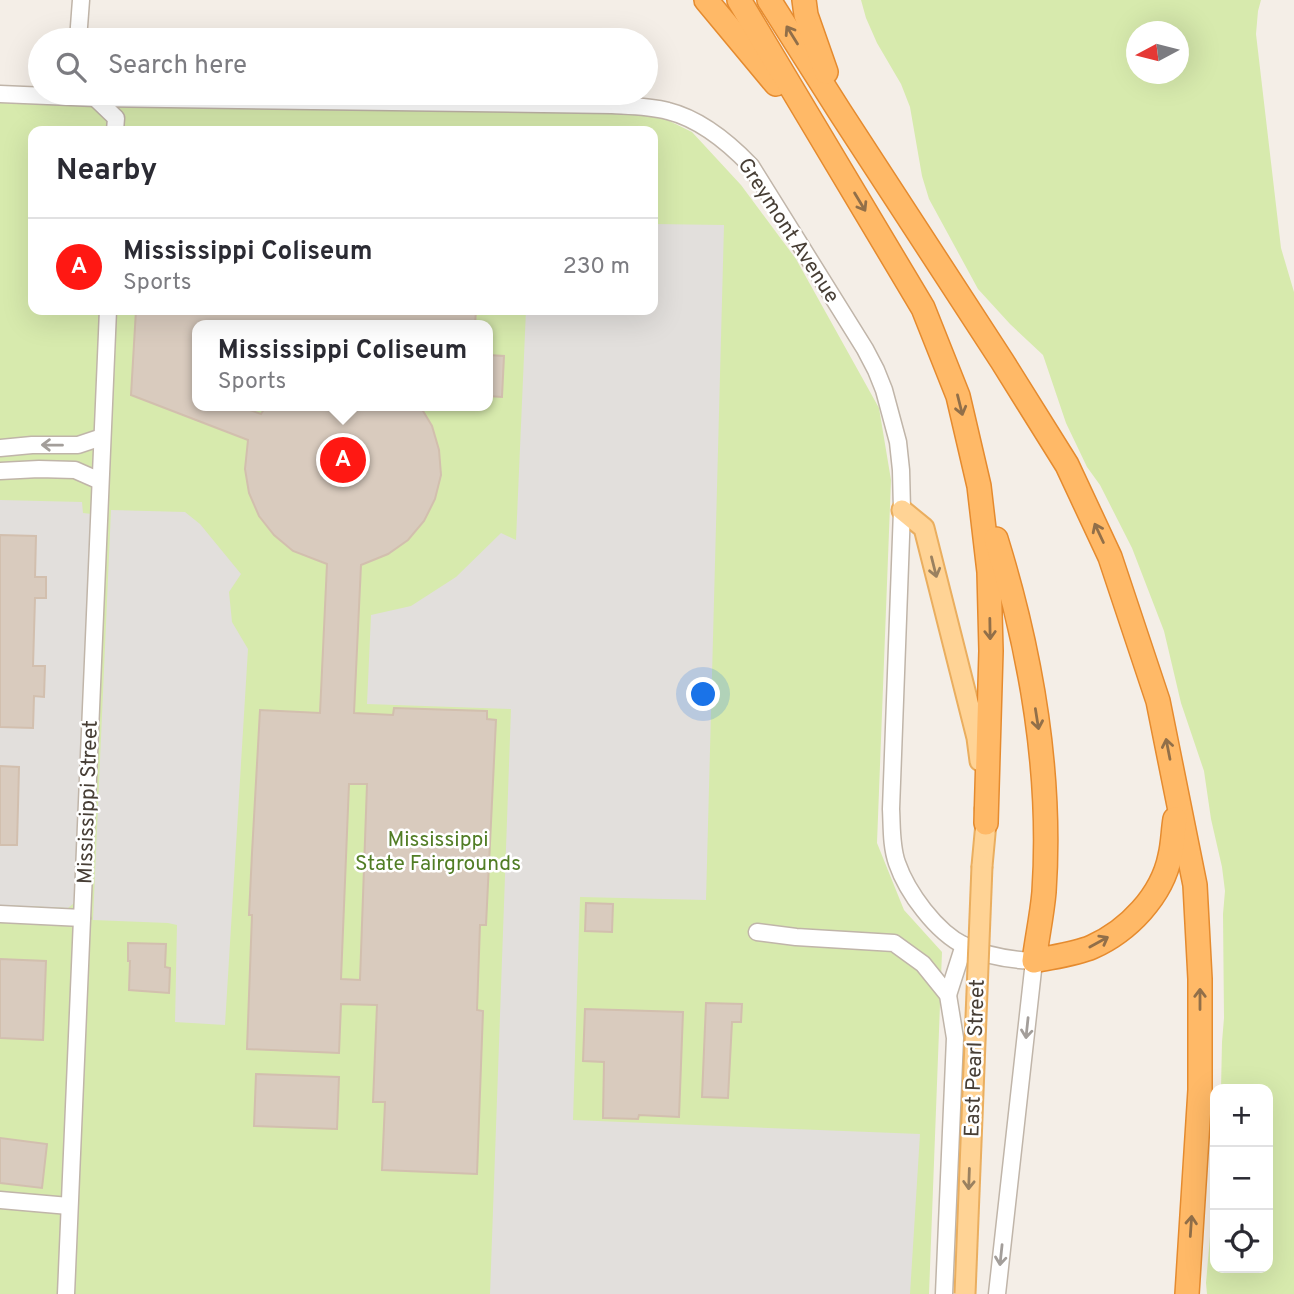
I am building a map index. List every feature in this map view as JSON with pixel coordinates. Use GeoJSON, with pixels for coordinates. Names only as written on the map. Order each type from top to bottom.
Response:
{"type":"FeatureCollection","features":[{"type":"Feature","properties":{"kind":"highway"},"geometry":{"type":"LineString","coordinates":[[706,0],[825,143]]}},
{"type":"Feature","properties":{"kind":"highway"},"geometry":{"type":"LineString","coordinates":[[739,0],[923,308],[958,396],[979,486],[1005,569],[1025,649],[1039,729],[1046,829],[1044,894],[1034,961],[1091,948],[1118,932],[1143,911],[1158,887],[1170,858],[1178,797]]}},
{"type":"Feature","properties":{"kind":"highway"},"geometry":{"type":"LineString","coordinates":[[769,0],[1067,466],[1110,557],[1154,688],[1195,885],[1200,979],[1200,1090],[1187,1294]]}},
{"type":"Feature","properties":{"kind":"highway"},"geometry":{"type":"LineString","coordinates":[[804,0],[806,15],[840,112]]}},
{"type":"Feature","properties":{"kind":"highway"},"geometry":{"type":"LineString","coordinates":[[979,486],[989,572],[991,651],[986,823]]}},
{"type":"Feature","properties":{"kind":"main road","name":"East Pearl Street"},"geometry":{"type":"LineString","coordinates":[[902,510],[923,528],[978,738],[986,823],[965,1294]]}},
{"type":"Feature","properties":{"kind":"street"},"geometry":{"type":"LineString","coordinates":[[79,28],[81,0]]}},
{"type":"Feature","properties":{"kind":"street","name":"Greymont Avenue"},"geometry":{"type":"LineString","coordinates":[[0,94],[28,95]]}},
{"type":"Feature","properties":{"kind":"street"},"geometry":{"type":"LineString","coordinates":[[102,105],[116,118],[115,126]]}},
{"type":"Feature","properties":{"kind":"street","name":"Greymont Avenue"},"geometry":{"type":"LineString","coordinates":[[612,105],[670,111],[685,117],[735,149],[751,166],[865,349],[884,390],[898,442],[901,470],[902,510],[891,809],[896,861],[918,902],[947,934],[964,945],[999,957],[1034,961]]}},
{"type":"Feature","properties":{"kind":"street","name":"Mississippi Street"},"geometry":{"type":"LineString","coordinates":[[66,1294],[108,315]]}},
{"type":"Feature","properties":{"kind":"street"},"geometry":{"type":"LineString","coordinates":[[0,448],[78,445],[102,437]]}},
{"type":"Feature","properties":{"kind":"street"},"geometry":{"type":"LineString","coordinates":[[0,471],[75,470],[100,481]]}},
{"type":"Feature","properties":{"kind":"street"},"geometry":{"type":"LineString","coordinates":[[0,914],[82,918]]}},
{"type":"Feature","properties":{"kind":"street"},"geometry":{"type":"LineString","coordinates":[[757,932],[894,943],[923,964],[948,995]]}},
{"type":"Feature","properties":{"kind":"street"},"geometry":{"type":"LineString","coordinates":[[944,1294],[955,1038],[948,995],[964,945]]}},
{"type":"Feature","properties":{"kind":"street"},"geometry":{"type":"LineString","coordinates":[[997,1294],[1034,961]]}},
{"type":"Feature","properties":{"kind":"street"},"geometry":{"type":"LineString","coordinates":[[0,1200],[69,1206]]}},
{"type":"Feature","properties":{"kind":"green space"},"geometry":{"type":"Polygon","coordinates":[[[861,0],[1261,0],[1256,34],[1281,248],[1294,292],[1294,1294],[1207,1294],[1210,1237],[1210,1273],[1273,1273],[1273,1084],[1221,1084],[1225,891],[1222,867],[1204,771],[1181,703],[1164,631],[1132,548],[1066,423],[1043,355],[978,289],[929,199],[922,176],[910,107],[901,84],[877,43],[861,0]]]}},
{"type":"Feature","properties":{"kind":"green space","name":"Mississippi State Fairgrounds"},"geometry":{"type":"Polygon","coordinates":[[[0,99],[28,100],[28,105],[280,105],[653,113],[692,132],[741,185],[796,259],[879,408],[891,480],[877,843],[904,910],[942,952],[929,1294],[0,1294],[0,99]]]}},
{"type":"Feature","properties":{"kind":"shaded area"},"geometry":{"type":"Polygon","coordinates":[[[658,224],[724,225],[706,900],[580,897],[573,1120],[920,1134],[910,1294],[490,1294],[511,709],[367,704],[371,615],[411,606],[456,577],[501,533],[516,540],[526,315],[658,315],[658,224]]]}},
{"type":"Feature","properties":{"kind":"shaded area"},"geometry":{"type":"Polygon","coordinates":[[[0,500],[82,502],[83,513],[92,514],[75,900],[68,908],[0,905],[0,845],[17,845],[19,767],[0,766],[0,727],[34,696],[44,696],[45,667],[33,666],[35,598],[46,598],[46,578],[35,577],[0,535],[0,500]]]}},
{"type":"Feature","properties":{"kind":"shaded area"},"geometry":{"type":"Polygon","coordinates":[[[111,510],[185,512],[200,524],[241,574],[229,592],[232,622],[248,649],[225,1025],[175,1022],[177,925],[93,920],[111,510]]]}},
{"type":"Feature","properties":{"kind":"building"},"geometry":{"type":"Polygon","coordinates":[[[136,315],[476,315],[475,320],[192,320],[192,411],[253,411],[261,414],[263,411],[423,411],[432,426],[439,450],[441,475],[435,499],[424,521],[408,540],[388,554],[361,565],[354,713],[393,715],[394,708],[487,711],[487,719],[496,720],[486,925],[480,925],[477,1010],[483,1011],[477,1174],[382,1170],[385,1102],[373,1102],[377,1005],[341,1004],[339,1053],[247,1049],[252,915],[249,915],[260,710],[320,713],[327,564],[293,551],[274,535],[259,516],[249,493],[245,469],[248,440],[131,395],[136,315]],[[349,784],[341,979],[360,980],[367,784],[349,784]]]}},
{"type":"Feature","properties":{"kind":"building"},"geometry":{"type":"Polygon","coordinates":[[[493,355],[504,356],[502,397],[493,396],[493,355]]]}},
{"type":"Feature","properties":{"kind":"building"},"geometry":{"type":"Polygon","coordinates":[[[0,535],[36,536],[35,577],[46,577],[46,598],[35,598],[33,666],[45,666],[44,697],[34,696],[33,728],[0,727],[0,535]]]}},
{"type":"Feature","properties":{"kind":"building"},"geometry":{"type":"Polygon","coordinates":[[[0,766],[19,767],[17,845],[0,845],[0,766]]]}},
{"type":"Feature","properties":{"kind":"building"},"geometry":{"type":"Polygon","coordinates":[[[586,903],[613,904],[612,932],[585,931],[586,903]]]}},
{"type":"Feature","properties":{"kind":"building"},"geometry":{"type":"Polygon","coordinates":[[[128,943],[166,944],[165,967],[170,968],[169,993],[129,990],[128,943]]]}},
{"type":"Feature","properties":{"kind":"building"},"geometry":{"type":"Polygon","coordinates":[[[0,959],[46,961],[43,1040],[0,1038],[0,959]]]}},
{"type":"Feature","properties":{"kind":"building"},"geometry":{"type":"Polygon","coordinates":[[[706,1003],[742,1004],[741,1022],[732,1022],[728,1098],[702,1097],[706,1003]]]}},
{"type":"Feature","properties":{"kind":"building"},"geometry":{"type":"Polygon","coordinates":[[[585,1009],[683,1012],[679,1117],[639,1115],[638,1119],[603,1118],[604,1062],[583,1061],[585,1009]]]}},
{"type":"Feature","properties":{"kind":"building"},"geometry":{"type":"Polygon","coordinates":[[[256,1074],[339,1077],[337,1129],[254,1126],[256,1074]]]}},
{"type":"Feature","properties":{"kind":"building"},"geometry":{"type":"Polygon","coordinates":[[[0,1138],[47,1144],[42,1188],[0,1183],[0,1138]]]}},
{"type":"Feature","properties":{"kind":"place","name":"Mississippi Coliseum"},"geometry":{"type":"Point","coordinates":[343,460]}}]}
